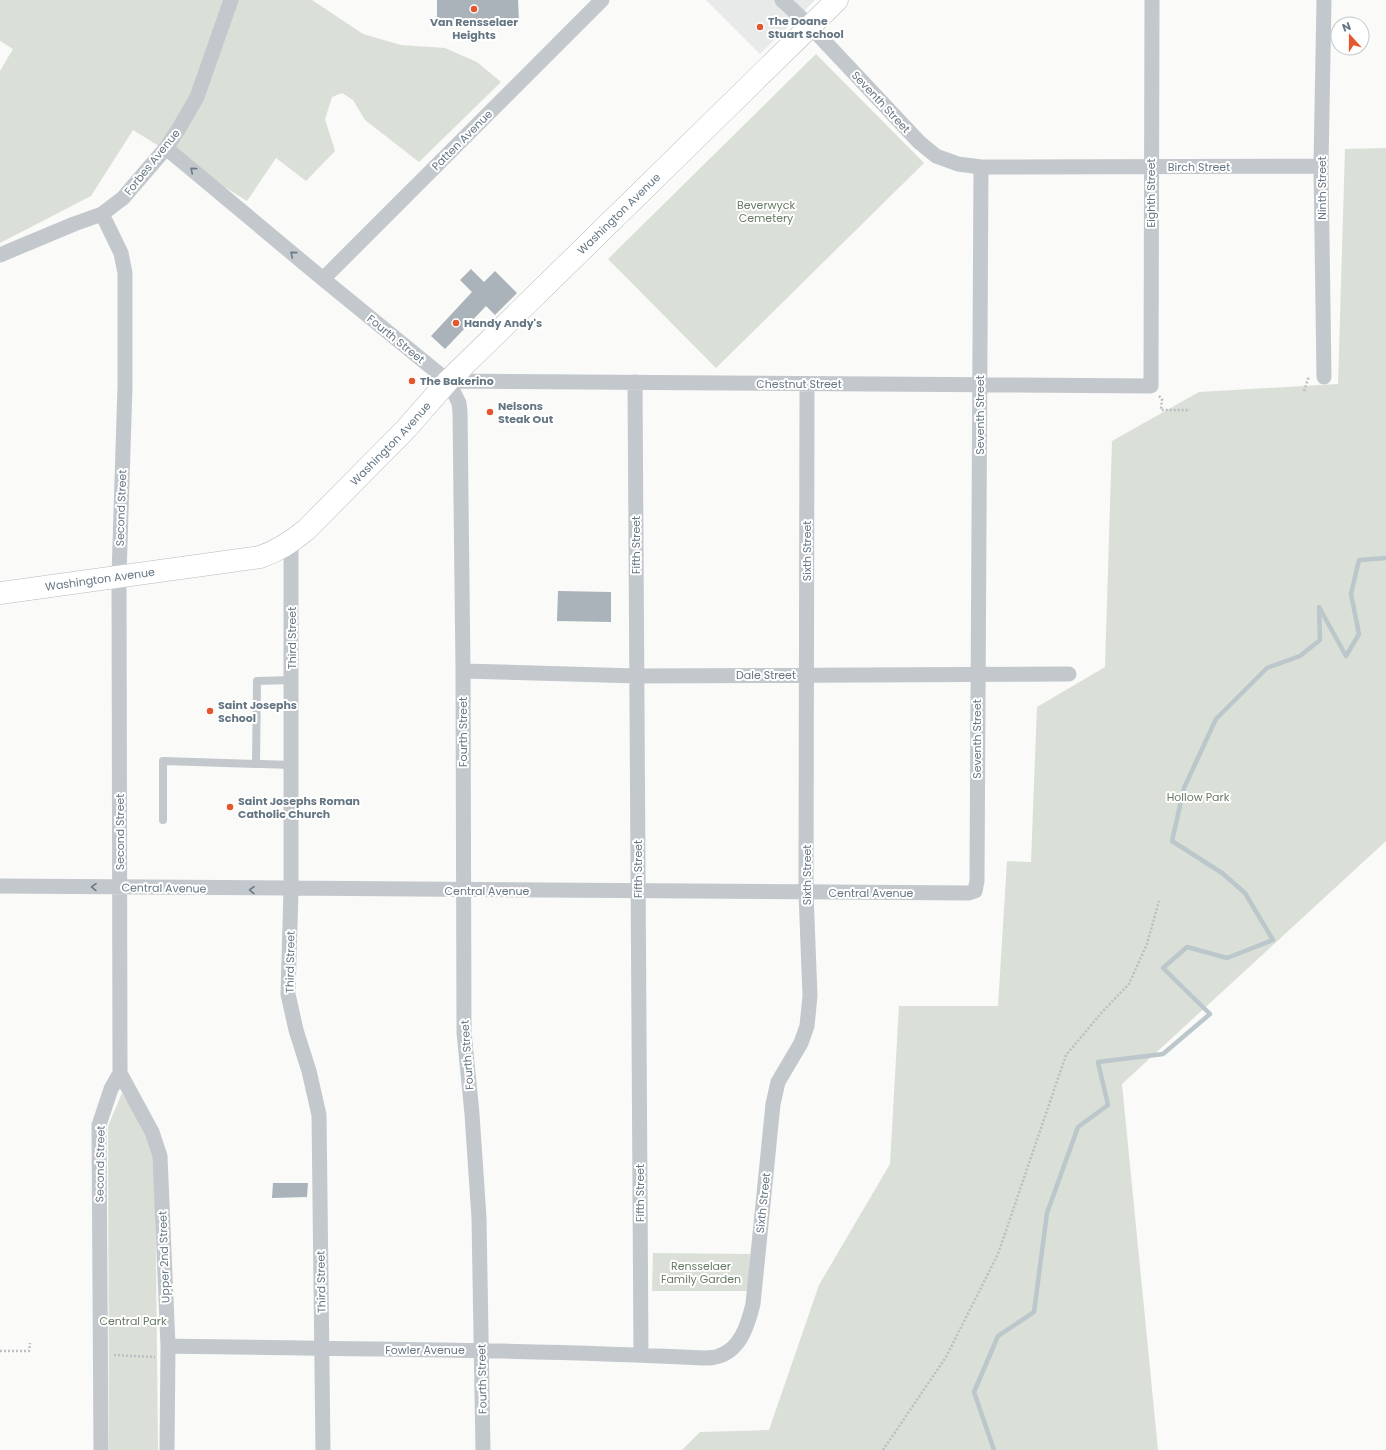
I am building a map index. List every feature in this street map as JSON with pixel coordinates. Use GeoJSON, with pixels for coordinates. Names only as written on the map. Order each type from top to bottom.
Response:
{"type":"FeatureCollection","features":[{"type":"Feature","properties":{"kind":"street","name":"Forbes Avenue"},"geometry":{"type":"LineString","coordinates":[[0,255],[102,214],[123,198],[166,148],[197,97],[231,0]]}},
{"type":"Feature","properties":{"kind":"street","name":"Patten Avenue"},"geometry":{"type":"LineString","coordinates":[[323,279],[602,0]]}},
{"type":"Feature","properties":{"kind":"street","name":"Washington Avenue"},"geometry":{"type":"LineString","coordinates":[[0,593],[260,557],[275,552],[291,541],[306,530],[406,429],[448,381],[565,265],[837,0]]}},
{"type":"Feature","properties":{"kind":"street","name":"Eighth Street"},"geometry":{"type":"LineString","coordinates":[[1151,386],[1152,0]]}},
{"type":"Feature","properties":{"kind":"street","name":"Ninth Street"},"geometry":{"type":"LineString","coordinates":[[1324,0],[1321,166],[1324,377]]}},
{"type":"Feature","properties":{"kind":"street"},"geometry":{"type":"LineString","coordinates":[[784,1],[810,26]]}},
{"type":"Feature","properties":{"kind":"street","name":"Seventh Street"},"geometry":{"type":"LineString","coordinates":[[810,26],[919,142],[936,156],[958,164],[981,167],[977,881],[975,891]]}},
{"type":"Feature","properties":{"kind":"street","name":"Fourth Street"},"geometry":{"type":"LineString","coordinates":[[166,148],[448,381],[459,403],[463,671],[464,1032],[472,1114],[479,1218],[483,1450]]}},
{"type":"Feature","properties":{"kind":"street","name":"Birch Street"},"geometry":{"type":"LineString","coordinates":[[981,167],[1321,166]]}},
{"type":"Feature","properties":{"kind":"street","name":"Second Street"},"geometry":{"type":"LineString","coordinates":[[101,1450],[99,1125],[111,1089],[120,1073],[119,576],[124,386],[125,273],[121,253],[102,214]]}},
{"type":"Feature","properties":{"kind":"street","name":"Chestnut Street"},"geometry":{"type":"LineString","coordinates":[[448,381],[1151,386]]}},
{"type":"Feature","properties":{"kind":"street","name":"Fifth Street"},"geometry":{"type":"LineString","coordinates":[[635,382],[641,1355]]}},
{"type":"Feature","properties":{"kind":"street","name":"Sixth Street"},"geometry":{"type":"LineString","coordinates":[[730,1351],[741,1338],[749,1320],[753,1304],[773,1104],[778,1082],[801,1043],[807,1026],[810,996],[806,893],[807,384]]}},
{"type":"Feature","properties":{"kind":"street","name":"Third Street"},"geometry":{"type":"LineString","coordinates":[[291,541],[291,890],[288,994],[296,1030],[309,1071],[319,1115],[323,1450]]}},
{"type":"Feature","properties":{"kind":"street","name":"Dale Street"},"geometry":{"type":"LineString","coordinates":[[463,671],[637,676],[1070,674]]}},
{"type":"Feature","properties":{"kind":"street","name":"Central Avenue"},"geometry":{"type":"LineString","coordinates":[[0,886],[291,890],[806,893],[969,893],[975,891]]}},
{"type":"Feature","properties":{"kind":"street","name":"Upper 2nd Street"},"geometry":{"type":"LineString","coordinates":[[120,1073],[152,1132],[160,1156],[168,1352],[167,1450]]}},
{"type":"Feature","properties":{"kind":"street","name":"Fowler Avenue"},"geometry":{"type":"LineString","coordinates":[[168,1352],[321,1349],[482,1350],[704,1358],[718,1356],[730,1351]]}},
{"type":"Feature","properties":{"kind":"lane"},"geometry":{"type":"LineString","coordinates":[[256,764],[257,681],[292,680]]}},
{"type":"Feature","properties":{"kind":"lane"},"geometry":{"type":"LineString","coordinates":[[163,820],[163,761],[291,765]]}},
{"type":"Feature","properties":{"kind":"path"},"geometry":{"type":"LineString","coordinates":[[1151,386],[1162,399],[1161,410],[1190,410]]}},
{"type":"Feature","properties":{"kind":"path"},"geometry":{"type":"LineString","coordinates":[[883,1450],[946,1357],[998,1254],[1066,1055],[1103,1011],[1129,984],[1147,944],[1159,901]]}},
{"type":"Feature","properties":{"kind":"path"},"geometry":{"type":"LineString","coordinates":[[0,1351],[29,1351],[30,1343]]}},
{"type":"Feature","properties":{"kind":"path"},"geometry":{"type":"LineString","coordinates":[[101,1354],[168,1352]]}},
{"type":"Feature","properties":{"kind":"shaded area","name":"The Doane Stuart School"},"geometry":{"type":"Polygon","coordinates":[[[706,0],[815,0],[760,54],[706,0]]]}},
{"type":"Feature","properties":{"kind":"green space"},"geometry":{"type":"Polygon","coordinates":[[[0,0],[312,0],[363,34],[401,45],[445,48],[477,62],[501,82],[419,162],[365,120],[353,100],[342,93],[332,97],[325,119],[335,151],[306,181],[276,158],[247,201],[133,130],[91,196],[0,243],[0,71],[13,49],[0,41],[0,0]]]}},
{"type":"Feature","properties":{"kind":"green space","name":"Beverwyck Cemetery"},"geometry":{"type":"Polygon","coordinates":[[[816,54],[924,163],[716,368],[608,259],[816,54]]]}},
{"type":"Feature","properties":{"kind":"green space","name":"Hollow Park"},"geometry":{"type":"Polygon","coordinates":[[[1386,148],[1386,841],[1122,1084],[1158,1450],[682,1450],[700,1432],[769,1430],[819,1285],[890,1164],[899,1006],[998,1006],[1007,861],[1031,862],[1037,707],[1105,667],[1112,441],[1199,392],[1338,384],[1345,149],[1386,148]]]}},
{"type":"Feature","properties":{"kind":"green space","name":"Central Park"},"geometry":{"type":"Polygon","coordinates":[[[122,1093],[139,1120],[150,1142],[155,1164],[158,1450],[109,1450],[108,1126],[122,1093]]]}},
{"type":"Feature","properties":{"kind":"green space","name":"Rensselaer Family Garden"},"geometry":{"type":"Polygon","coordinates":[[[653,1253],[750,1254],[749,1291],[652,1291],[653,1253]]]}},
{"type":"Feature","properties":{"kind":"building","name":"Van Rensselaer Heights"},"geometry":{"type":"Polygon","coordinates":[[[437,0],[518,0],[519,21],[437,23],[437,0]]]}},
{"type":"Feature","properties":{"kind":"building"},"geometry":{"type":"Polygon","coordinates":[[[471,269],[484,282],[495,271],[517,293],[495,315],[486,306],[445,349],[431,336],[472,292],[460,280],[471,269]]]}},
{"type":"Feature","properties":{"kind":"building"},"geometry":{"type":"Polygon","coordinates":[[[558,591],[611,592],[611,622],[557,621],[558,591]]]}},
{"type":"Feature","properties":{"kind":"building"},"geometry":{"type":"Polygon","coordinates":[[[273,1183],[308,1183],[307,1197],[272,1198],[273,1183]]]}},
{"type":"Feature","properties":{"kind":"waterway"},"geometry":{"type":"LineString","coordinates":[[994,1450],[974,1392],[998,1336],[1034,1312],[1047,1213],[1078,1127],[1108,1105],[1098,1062],[1163,1054],[1210,1014],[1163,968],[1187,947],[1227,958],[1273,940],[1245,893],[1222,873],[1172,841],[1184,788],[1216,719],[1267,668],[1300,656],[1320,640],[1319,607],[1346,656],[1359,634],[1351,594],[1359,560],[1386,558]]}},
{"type":"Feature","properties":{"kind":"place","name":"Van Rensselaer Heights"},"geometry":{"type":"Point","coordinates":[474,9]}},
{"type":"Feature","properties":{"kind":"place","name":"The Doane Stuart School"},"geometry":{"type":"Point","coordinates":[760,27]}},
{"type":"Feature","properties":{"kind":"place","name":"Handy Andy's"},"geometry":{"type":"Point","coordinates":[456,323]}},
{"type":"Feature","properties":{"kind":"place","name":"The Bakerino"},"geometry":{"type":"Point","coordinates":[412,381]}},
{"type":"Feature","properties":{"kind":"place","name":"Nelsons Steak Out"},"geometry":{"type":"Point","coordinates":[490,412]}},
{"type":"Feature","properties":{"kind":"place","name":"Saint Josephs School"},"geometry":{"type":"Point","coordinates":[210,711]}},
{"type":"Feature","properties":{"kind":"place","name":"Saint Josephs Roman Catholic Church"},"geometry":{"type":"Point","coordinates":[230,807]}}]}
